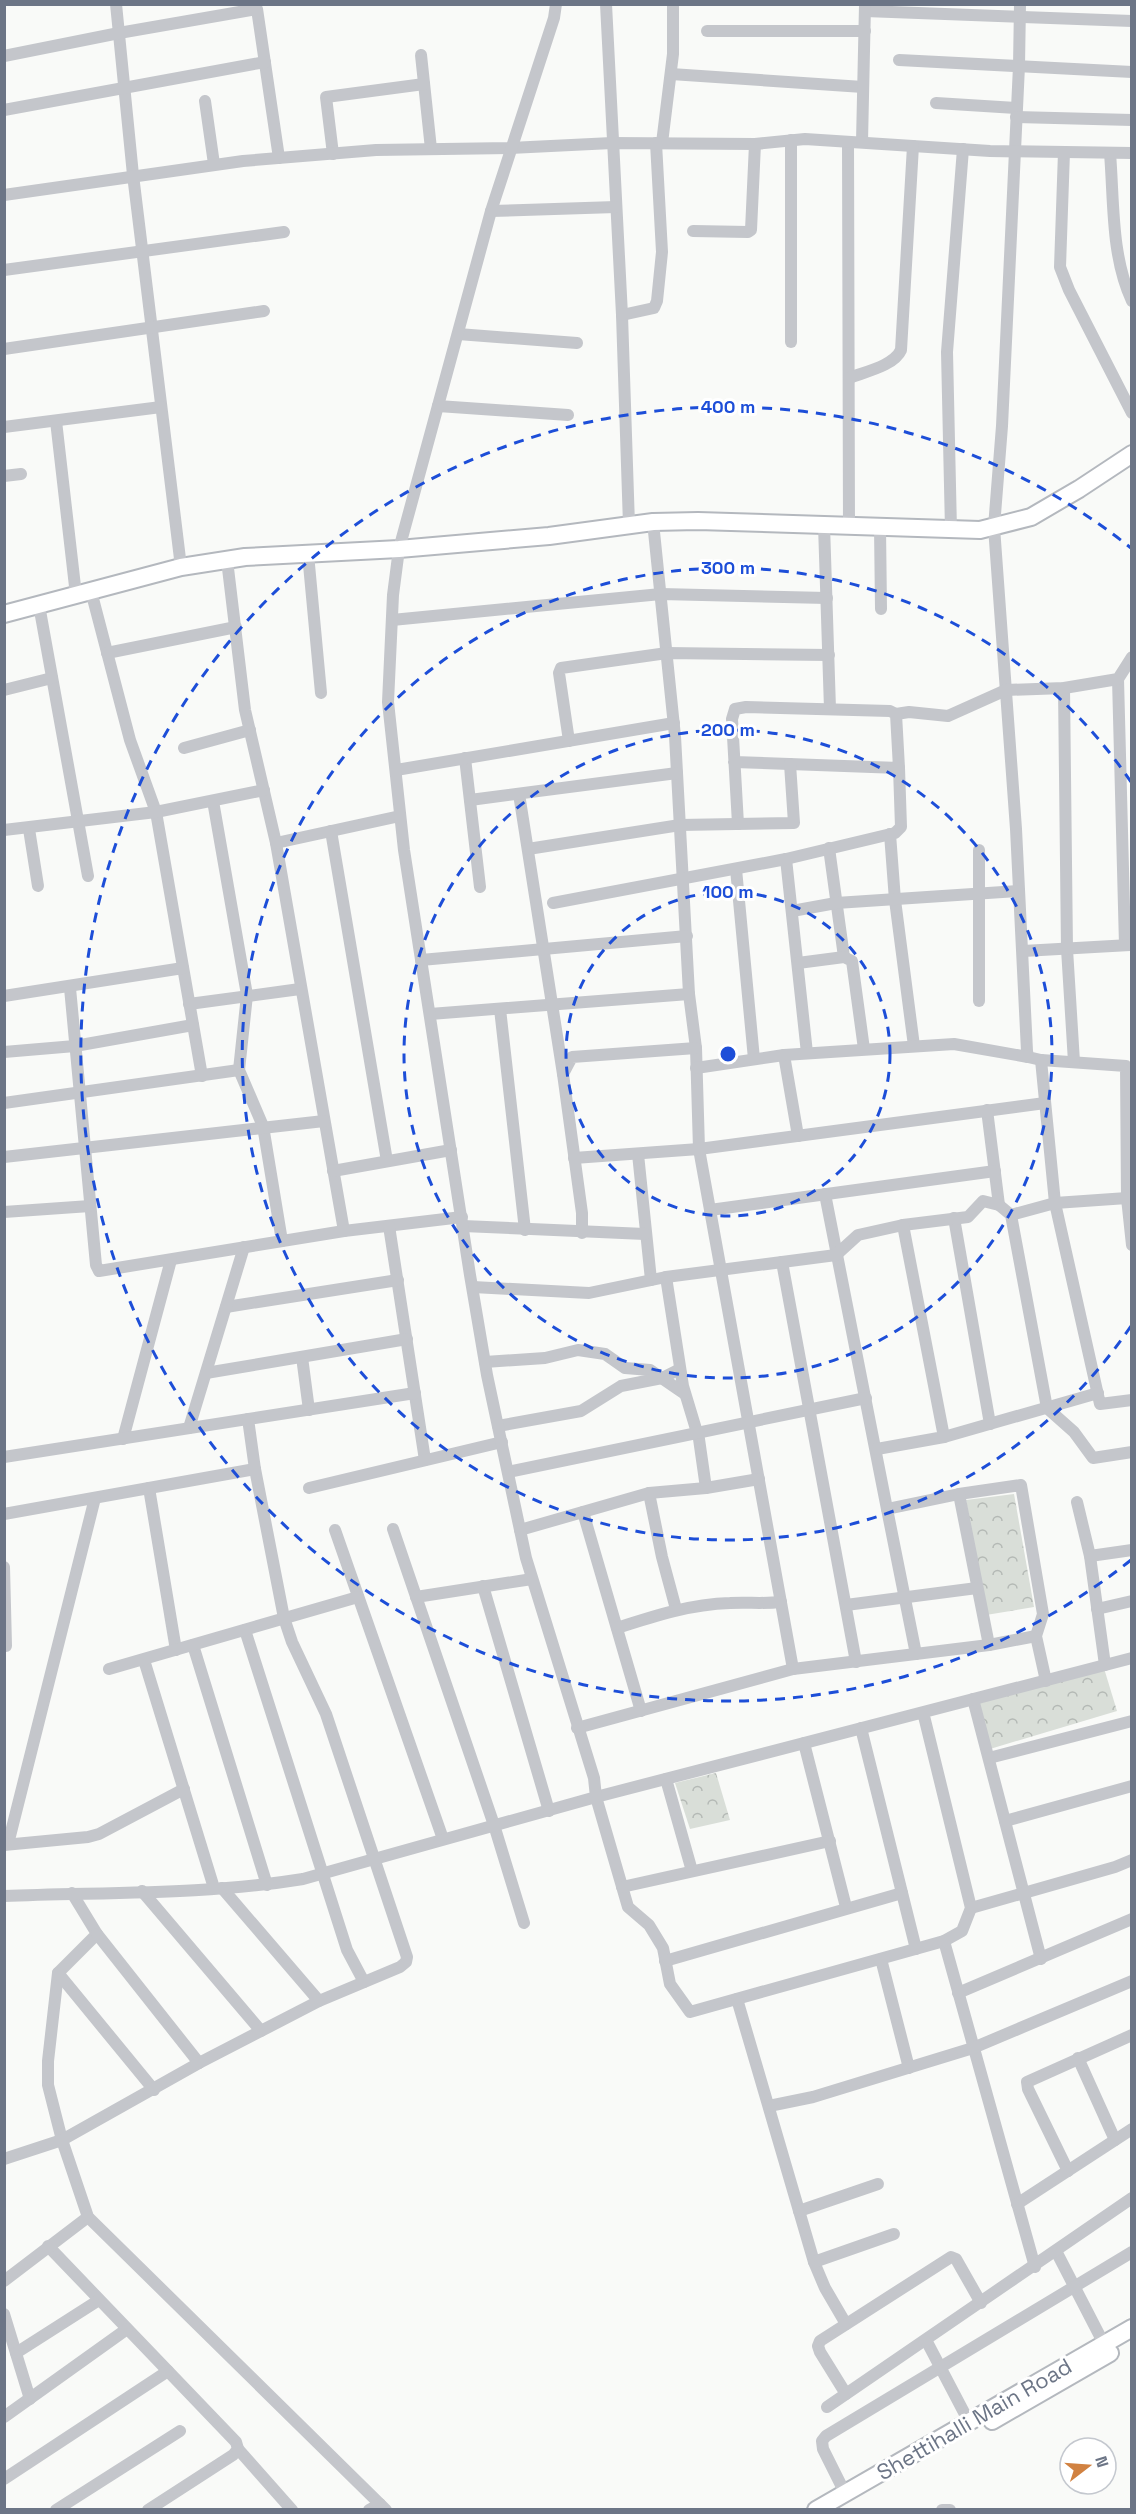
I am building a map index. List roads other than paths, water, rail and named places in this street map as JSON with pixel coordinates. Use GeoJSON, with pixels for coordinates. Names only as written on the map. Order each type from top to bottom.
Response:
{"type":"FeatureCollection","features":[{"type":"Feature","properties":{"kind":"street"},"geometry":{"type":"LineString","coordinates":[[116,4],[133,175],[181,567]]}},
{"type":"Feature","properties":{"kind":"street"},"geometry":{"type":"LineString","coordinates":[[555,4],[554,18],[491,211],[399,549],[392,620],[388,702],[400,816],[473,1287],[485,1362],[520,1530],[532,1578],[594,1778],[596,1797],[628,1907],[649,1925],[663,1948],[670,1984],[690,2012],[944,1941],[962,1931],[971,1908],[923,1712]]}},
{"type":"Feature","properties":{"kind":"street"},"geometry":{"type":"LineString","coordinates":[[606,4],[622,315],[628,525]]}},
{"type":"Feature","properties":{"kind":"street"},"geometry":{"type":"LineString","coordinates":[[622,315],[654,308],[657,301],[662,252],[659,143],[672,74],[673,4]]}},
{"type":"Feature","properties":{"kind":"street"},"geometry":{"type":"LineString","coordinates":[[862,142],[865,8],[1019,11],[1131,21]]}},
{"type":"Feature","properties":{"kind":"street"},"geometry":{"type":"LineString","coordinates":[[4,56],[256,9],[279,158]]}},
{"type":"Feature","properties":{"kind":"street"},"geometry":{"type":"LineString","coordinates":[[1019,11],[1019,66],[1002,426],[994,527],[1028,1057]]}},
{"type":"Feature","properties":{"kind":"street"},"geometry":{"type":"LineString","coordinates":[[707,31],[865,31]]}},
{"type":"Feature","properties":{"kind":"street"},"geometry":{"type":"LineString","coordinates":[[421,56],[431,149]]}},
{"type":"Feature","properties":{"kind":"street"},"geometry":{"type":"LineString","coordinates":[[898,60],[1131,72]]}},
{"type":"Feature","properties":{"kind":"street"},"geometry":{"type":"LineString","coordinates":[[4,110],[265,62]]}},
{"type":"Feature","properties":{"kind":"street"},"geometry":{"type":"LineString","coordinates":[[672,74],[863,87]]}},
{"type":"Feature","properties":{"kind":"street"},"geometry":{"type":"LineString","coordinates":[[333,154],[326,97],[424,84]]}},
{"type":"Feature","properties":{"kind":"street"},"geometry":{"type":"LineString","coordinates":[[205,101],[214,164]]}},
{"type":"Feature","properties":{"kind":"street"},"geometry":{"type":"LineString","coordinates":[[936,103],[1016,113],[1131,120]]}},
{"type":"Feature","properties":{"kind":"street"},"geometry":{"type":"LineString","coordinates":[[5,191],[214,164],[431,149],[612,143],[755,144],[791,140],[1014,151],[1131,153]]}},
{"type":"Feature","properties":{"kind":"street"},"geometry":{"type":"LineString","coordinates":[[790,342],[791,140]]}},
{"type":"Feature","properties":{"kind":"street"},"geometry":{"type":"LineString","coordinates":[[848,142],[849,526]]}},
{"type":"Feature","properties":{"kind":"street"},"geometry":{"type":"LineString","coordinates":[[693,231],[748,232],[751,230],[755,144]]}},
{"type":"Feature","properties":{"kind":"street"},"geometry":{"type":"LineString","coordinates":[[849,378],[891,362],[901,350],[913,146]]}},
{"type":"Feature","properties":{"kind":"street"},"geometry":{"type":"LineString","coordinates":[[951,530],[947,352],[963,149]]}},
{"type":"Feature","properties":{"kind":"street"},"geometry":{"type":"LineString","coordinates":[[1064,152],[1060,267],[1069,290],[1131,413]]}},
{"type":"Feature","properties":{"kind":"street"},"geometry":{"type":"LineString","coordinates":[[1110,153],[1118,260],[1123,283],[1131,301]]}},
{"type":"Feature","properties":{"kind":"street"},"geometry":{"type":"LineString","coordinates":[[491,211],[615,207]]}},
{"type":"Feature","properties":{"kind":"street"},"geometry":{"type":"LineString","coordinates":[[4,270],[284,232]]}},
{"type":"Feature","properties":{"kind":"street"},"geometry":{"type":"LineString","coordinates":[[4,349],[264,311]]}},
{"type":"Feature","properties":{"kind":"street"},"geometry":{"type":"LineString","coordinates":[[458,334],[577,343]]}},
{"type":"Feature","properties":{"kind":"street"},"geometry":{"type":"LineString","coordinates":[[438,406],[568,415]]}},
{"type":"Feature","properties":{"kind":"street"},"geometry":{"type":"LineString","coordinates":[[4,427],[161,407]]}},
{"type":"Feature","properties":{"kind":"street"},"geometry":{"type":"LineString","coordinates":[[56,421],[83,593],[107,653],[130,740],[156,812],[202,1076]]}},
{"type":"Feature","properties":{"kind":"street"},"geometry":{"type":"LineString","coordinates":[[4,614],[181,567],[227,560],[399,549],[549,536],[653,522],[698,521],[980,530],[1031,517],[1079,489],[1131,454]]}},
{"type":"Feature","properties":{"kind":"street"},"geometry":{"type":"LineString","coordinates":[[4,476],[21,474]]}},
{"type":"Feature","properties":{"kind":"street"},"geometry":{"type":"LineString","coordinates":[[653,522],[674,723],[689,994],[696,1048],[699,1149],[793,1669]]}},
{"type":"Feature","properties":{"kind":"street"},"geometry":{"type":"LineString","coordinates":[[824,525],[830,709]]}},
{"type":"Feature","properties":{"kind":"street"},"geometry":{"type":"LineString","coordinates":[[880,527],[881,609]]}},
{"type":"Feature","properties":{"kind":"street"},"geometry":{"type":"LineString","coordinates":[[308,554],[321,693]]}},
{"type":"Feature","properties":{"kind":"street"},"geometry":{"type":"LineString","coordinates":[[227,560],[245,710],[276,843],[344,1231]]}},
{"type":"Feature","properties":{"kind":"street"},"geometry":{"type":"LineString","coordinates":[[392,620],[661,594],[827,598]]}},
{"type":"Feature","properties":{"kind":"street"},"geometry":{"type":"LineString","coordinates":[[39,605],[87,876]]}},
{"type":"Feature","properties":{"kind":"street"},"geometry":{"type":"LineString","coordinates":[[107,653],[236,627]]}},
{"type":"Feature","properties":{"kind":"street"},"geometry":{"type":"LineString","coordinates":[[569,741],[559,673],[561,668],[667,653],[829,655]]}},
{"type":"Feature","properties":{"kind":"street"},"geometry":{"type":"LineString","coordinates":[[1023,951],[1128,945],[1127,831],[1118,679],[1131,657]]}},
{"type":"Feature","properties":{"kind":"street"},"geometry":{"type":"LineString","coordinates":[[4,690],[52,678]]}},
{"type":"Feature","properties":{"kind":"street"},"geometry":{"type":"LineString","coordinates":[[738,824],[732,718],[735,709],[746,707],[830,709],[948,716],[1006,690],[1064,688],[1118,679]]}},
{"type":"Feature","properties":{"kind":"street"},"geometry":{"type":"LineString","coordinates":[[1064,688],[1068,949],[1074,1062]]}},
{"type":"Feature","properties":{"kind":"street"},"geometry":{"type":"LineString","coordinates":[[553,903],[786,859],[899,831],[901,827],[896,714]]}},
{"type":"Feature","properties":{"kind":"street"},"geometry":{"type":"LineString","coordinates":[[396,770],[674,723]]}},
{"type":"Feature","properties":{"kind":"street"},"geometry":{"type":"LineString","coordinates":[[184,748],[250,730]]}},
{"type":"Feature","properties":{"kind":"street"},"geometry":{"type":"LineString","coordinates":[[465,758],[480,887]]}},
{"type":"Feature","properties":{"kind":"street"},"geometry":{"type":"LineString","coordinates":[[734,762],[899,768]]}},
{"type":"Feature","properties":{"kind":"street"},"geometry":{"type":"LineString","coordinates":[[528,849],[680,825],[794,823],[790,764]]}},
{"type":"Feature","properties":{"kind":"street"},"geometry":{"type":"LineString","coordinates":[[470,800],[677,773]]}},
{"type":"Feature","properties":{"kind":"street"},"geometry":{"type":"LineString","coordinates":[[4,830],[29,829],[156,812],[264,790]]}},
{"type":"Feature","properties":{"kind":"street"},"geometry":{"type":"LineString","coordinates":[[519,794],[563,1074],[582,1213],[582,1233]]}},
{"type":"Feature","properties":{"kind":"street"},"geometry":{"type":"LineString","coordinates":[[213,801],[247,995],[239,1070],[262,1126],[282,1240]]}},
{"type":"Feature","properties":{"kind":"street"},"geometry":{"type":"LineString","coordinates":[[276,843],[400,816]]}},
{"type":"Feature","properties":{"kind":"street"},"geometry":{"type":"LineString","coordinates":[[29,829],[38,886]]}},
{"type":"Feature","properties":{"kind":"street"},"geometry":{"type":"LineString","coordinates":[[331,831],[387,1161]]}},
{"type":"Feature","properties":{"kind":"street"},"geometry":{"type":"LineString","coordinates":[[890,834],[895,900],[914,1046]]}},
{"type":"Feature","properties":{"kind":"street"},"geometry":{"type":"LineString","coordinates":[[829,848],[844,957]]}},
{"type":"Feature","properties":{"kind":"street"},"geometry":{"type":"LineString","coordinates":[[979,850],[979,1000]]}},
{"type":"Feature","properties":{"kind":"street"},"geometry":{"type":"LineString","coordinates":[[786,859],[807,1053]]}},
{"type":"Feature","properties":{"kind":"street"},"geometry":{"type":"LineString","coordinates":[[736,869],[754,1059]]}},
{"type":"Feature","properties":{"kind":"street"},"geometry":{"type":"LineString","coordinates":[[792,911],[836,903],[1019,891]]}},
{"type":"Feature","properties":{"kind":"street"},"geometry":{"type":"LineString","coordinates":[[421,960],[687,936]]}},
{"type":"Feature","properties":{"kind":"street"},"geometry":{"type":"LineString","coordinates":[[798,963],[844,957],[852,962],[855,970],[864,1049]]}},
{"type":"Feature","properties":{"kind":"street"},"geometry":{"type":"LineString","coordinates":[[4,996],[183,968]]}},
{"type":"Feature","properties":{"kind":"street"},"geometry":{"type":"LineString","coordinates":[[70,987],[96,1265],[99,1271],[282,1240],[389,1226],[463,1221],[525,1230],[645,1234]]}},
{"type":"Feature","properties":{"kind":"street"},"geometry":{"type":"LineString","coordinates":[[189,1004],[300,989]]}},
{"type":"Feature","properties":{"kind":"street"},"geometry":{"type":"LineString","coordinates":[[430,1014],[689,994]]}},
{"type":"Feature","properties":{"kind":"street"},"geometry":{"type":"LineString","coordinates":[[500,1009],[525,1230]]}},
{"type":"Feature","properties":{"kind":"street"},"geometry":{"type":"LineString","coordinates":[[4,1052],[75,1046],[193,1025]]}},
{"type":"Feature","properties":{"kind":"street"},"geometry":{"type":"LineString","coordinates":[[696,1068],[784,1055],[965,1044],[1041,1060],[1126,1066],[1129,1096],[1131,1245]]}},
{"type":"Feature","properties":{"kind":"street"},"geometry":{"type":"LineString","coordinates":[[563,1074],[572,1057],[696,1048]]}},
{"type":"Feature","properties":{"kind":"street"},"geometry":{"type":"LineString","coordinates":[[784,1055],[798,1136]]}},
{"type":"Feature","properties":{"kind":"street"},"geometry":{"type":"LineString","coordinates":[[1041,1060],[1055,1203],[1100,1404],[1131,1400]]}},
{"type":"Feature","properties":{"kind":"street"},"geometry":{"type":"LineString","coordinates":[[4,1103],[239,1070]]}},
{"type":"Feature","properties":{"kind":"street"},"geometry":{"type":"LineString","coordinates":[[574,1158],[699,1149],[1045,1103]]}},
{"type":"Feature","properties":{"kind":"street"},"geometry":{"type":"LineString","coordinates":[[987,1110],[999,1205]]}},
{"type":"Feature","properties":{"kind":"street"},"geometry":{"type":"LineString","coordinates":[[4,1157],[84,1146],[324,1121]]}},
{"type":"Feature","properties":{"kind":"street"},"geometry":{"type":"LineString","coordinates":[[333,1171],[452,1150]]}},
{"type":"Feature","properties":{"kind":"street"},"geometry":{"type":"LineString","coordinates":[[638,1154],[651,1280]]}},
{"type":"Feature","properties":{"kind":"street"},"geometry":{"type":"LineString","coordinates":[[710,1210],[995,1171]]}},
{"type":"Feature","properties":{"kind":"street"},"geometry":{"type":"LineString","coordinates":[[825,1194],[916,1654]]}},
{"type":"Feature","properties":{"kind":"street"},"geometry":{"type":"LineString","coordinates":[[1011,1215],[1055,1203],[1129,1198]]}},
{"type":"Feature","properties":{"kind":"street"},"geometry":{"type":"LineString","coordinates":[[473,1287],[589,1293],[666,1277],[836,1255],[858,1235],[903,1224],[968,1217],[983,1201],[999,1205],[1011,1215],[1047,1408],[1074,1432],[1093,1458],[1131,1452]]}},
{"type":"Feature","properties":{"kind":"street"},"geometry":{"type":"LineString","coordinates":[[4,1212],[90,1206]]}},
{"type":"Feature","properties":{"kind":"street"},"geometry":{"type":"LineString","coordinates":[[954,1218],[990,1424]]}},
{"type":"Feature","properties":{"kind":"street"},"geometry":{"type":"LineString","coordinates":[[903,1224],[944,1437]]}},
{"type":"Feature","properties":{"kind":"street"},"geometry":{"type":"LineString","coordinates":[[389,1226],[425,1460]]}},
{"type":"Feature","properties":{"kind":"street"},"geometry":{"type":"LineString","coordinates":[[189,1428],[244,1247]]}},
{"type":"Feature","properties":{"kind":"street"},"geometry":{"type":"LineString","coordinates":[[123,1439],[171,1260]]}},
{"type":"Feature","properties":{"kind":"street"},"geometry":{"type":"LineString","coordinates":[[782,1262],[856,1662]]}},
{"type":"Feature","properties":{"kind":"street"},"geometry":{"type":"LineString","coordinates":[[666,1277],[680,1369],[697,1434],[706,1488]]}},
{"type":"Feature","properties":{"kind":"street"},"geometry":{"type":"LineString","coordinates":[[226,1307],[398,1280]]}},
{"type":"Feature","properties":{"kind":"street"},"geometry":{"type":"LineString","coordinates":[[206,1373],[407,1339]]}},
{"type":"Feature","properties":{"kind":"street"},"geometry":{"type":"LineString","coordinates":[[485,1362],[545,1358],[578,1350],[605,1354],[625,1368],[650,1370],[686,1394]]}},
{"type":"Feature","properties":{"kind":"street"},"geometry":{"type":"LineString","coordinates":[[302,1357],[309,1410]]}},
{"type":"Feature","properties":{"kind":"street"},"geometry":{"type":"LineString","coordinates":[[621,1386],[625,1368]]}},
{"type":"Feature","properties":{"kind":"street"},"geometry":{"type":"LineString","coordinates":[[498,1426],[581,1411],[621,1386],[662,1378],[680,1369]]}},
{"type":"Feature","properties":{"kind":"street"},"geometry":{"type":"LineString","coordinates":[[4,1457],[415,1393]]}},
{"type":"Feature","properties":{"kind":"street"},"geometry":{"type":"LineString","coordinates":[[877,1449],[944,1437],[1098,1393]]}},
{"type":"Feature","properties":{"kind":"street"},"geometry":{"type":"LineString","coordinates":[[508,1472],[866,1398]]}},
{"type":"Feature","properties":{"kind":"street"},"geometry":{"type":"LineString","coordinates":[[4,2159],[62,2140],[199,2063],[319,2001],[400,1967],[406,1962],[407,1957],[321,1699],[292,1642],[284,1618],[255,1469],[248,1419]]}},
{"type":"Feature","properties":{"kind":"street"},"geometry":{"type":"LineString","coordinates":[[309,1488],[502,1442]]}},
{"type":"Feature","properties":{"kind":"street"},"geometry":{"type":"LineString","coordinates":[[4,1514],[255,1469]]}},
{"type":"Feature","properties":{"kind":"street"},"geometry":{"type":"LineString","coordinates":[[520,1530],[649,1493],[706,1488],[759,1479]]}},
{"type":"Feature","properties":{"kind":"street"},"geometry":{"type":"LineString","coordinates":[[887,1509],[959,1494],[1021,1485],[1043,1614],[1036,1636],[1046,1681]]}},
{"type":"Feature","properties":{"kind":"street"},"geometry":{"type":"LineString","coordinates":[[149,1488],[176,1650]]}},
{"type":"Feature","properties":{"kind":"street"},"geometry":{"type":"LineString","coordinates":[[649,1493],[676,1610]]}},
{"type":"Feature","properties":{"kind":"street"},"geometry":{"type":"LineString","coordinates":[[959,1494],[988,1645]]}},
{"type":"Feature","properties":{"kind":"street"},"geometry":{"type":"LineString","coordinates":[[95,1498],[6,1845],[99,1834],[184,1789]]}},
{"type":"Feature","properties":{"kind":"street"},"geometry":{"type":"LineString","coordinates":[[1077,1502],[1090,1556],[1105,1665]]}},
{"type":"Feature","properties":{"kind":"street"},"geometry":{"type":"LineString","coordinates":[[583,1512],[641,1710]]}},
{"type":"Feature","properties":{"kind":"street"},"geometry":{"type":"LineString","coordinates":[[393,1529],[494,1825],[524,1923]]}},
{"type":"Feature","properties":{"kind":"street"},"geometry":{"type":"LineString","coordinates":[[335,1530],[443,1839]]}},
{"type":"Feature","properties":{"kind":"street"},"geometry":{"type":"LineString","coordinates":[[1090,1556],[1131,1550]]}},
{"type":"Feature","properties":{"kind":"street"},"geometry":{"type":"LineString","coordinates":[[4,1567],[6,1646]]}},
{"type":"Feature","properties":{"kind":"street"},"geometry":{"type":"LineString","coordinates":[[416,1597],[532,1578]]}},
{"type":"Feature","properties":{"kind":"street"},"geometry":{"type":"LineString","coordinates":[[483,1586],[549,1811]]}},
{"type":"Feature","properties":{"kind":"street"},"geometry":{"type":"LineString","coordinates":[[846,1605],[977,1587]]}},
{"type":"Feature","properties":{"kind":"street"},"geometry":{"type":"LineString","coordinates":[[110,1670],[358,1597]]}},
{"type":"Feature","properties":{"kind":"street"},"geometry":{"type":"LineString","coordinates":[[1097,1609],[1131,1600]]}},
{"type":"Feature","properties":{"kind":"street"},"geometry":{"type":"LineString","coordinates":[[617,1628],[676,1610],[730,1603],[781,1602]]}},
{"type":"Feature","properties":{"kind":"street"},"geometry":{"type":"LineString","coordinates":[[245,1630],[346,1950],[364,1982]]}},
{"type":"Feature","properties":{"kind":"street"},"geometry":{"type":"LineString","coordinates":[[577,1728],[793,1669],[988,1645],[1036,1636]]}},
{"type":"Feature","properties":{"kind":"street"},"geometry":{"type":"LineString","coordinates":[[193,1645],[267,1885]]}},
{"type":"Feature","properties":{"kind":"street"},"geometry":{"type":"LineString","coordinates":[[4,1896],[267,1885],[323,1874],[596,1797],[1131,1658]]}},
{"type":"Feature","properties":{"kind":"street"},"geometry":{"type":"LineString","coordinates":[[144,1659],[184,1789],[218,1888],[319,2001]]}},
{"type":"Feature","properties":{"kind":"street"},"geometry":{"type":"LineString","coordinates":[[973,1699],[1041,1959]]}},
{"type":"Feature","properties":{"kind":"street"},"geometry":{"type":"LineString","coordinates":[[989,1758],[1131,1721]]}},
{"type":"Feature","properties":{"kind":"street"},"geometry":{"type":"LineString","coordinates":[[861,1728],[915,1949]]}},
{"type":"Feature","properties":{"kind":"street"},"geometry":{"type":"LineString","coordinates":[[804,1743],[846,1907]]}},
{"type":"Feature","properties":{"kind":"street"},"geometry":{"type":"LineString","coordinates":[[666,1779],[692,1871]]}},
{"type":"Feature","properties":{"kind":"street"},"geometry":{"type":"LineString","coordinates":[[1005,1821],[1131,1786]]}},
{"type":"Feature","properties":{"kind":"street"},"geometry":{"type":"LineString","coordinates":[[622,1887],[830,1841]]}},
{"type":"Feature","properties":{"kind":"street"},"geometry":{"type":"LineString","coordinates":[[971,1908],[1115,1867],[1131,1860]]}},
{"type":"Feature","properties":{"kind":"street"},"geometry":{"type":"LineString","coordinates":[[142,1891],[261,2031]]}},
{"type":"Feature","properties":{"kind":"street"},"geometry":{"type":"LineString","coordinates":[[72,1893],[97,1934],[199,2063]]}},
{"type":"Feature","properties":{"kind":"street"},"geometry":{"type":"LineString","coordinates":[[665,1961],[846,1907],[902,1893]]}},
{"type":"Feature","properties":{"kind":"street"},"geometry":{"type":"LineString","coordinates":[[958,1994],[1131,1919]]}},
{"type":"Feature","properties":{"kind":"street"},"geometry":{"type":"LineString","coordinates":[[97,1934],[58,1973],[48,2061],[48,2085],[62,2140],[88,2217],[378,2508]]}},
{"type":"Feature","properties":{"kind":"street"},"geometry":{"type":"LineString","coordinates":[[944,1941],[1035,2267]]}},
{"type":"Feature","properties":{"kind":"street"},"geometry":{"type":"LineString","coordinates":[[881,1959],[909,2068]]}},
{"type":"Feature","properties":{"kind":"street"},"geometry":{"type":"LineString","coordinates":[[58,1973],[154,2090]]}},
{"type":"Feature","properties":{"kind":"street"},"geometry":{"type":"LineString","coordinates":[[769,2106],[813,2097],[973,2048],[1131,1981]]}},
{"type":"Feature","properties":{"kind":"street"},"geometry":{"type":"LineString","coordinates":[[737,1999],[814,2262],[825,2288],[846,2324]]}},
{"type":"Feature","properties":{"kind":"street"},"geometry":{"type":"LineString","coordinates":[[1068,2171],[1028,2089],[1027,2082],[1129,2036],[1131,2050]]}},
{"type":"Feature","properties":{"kind":"street"},"geometry":{"type":"LineString","coordinates":[[1078,2058],[1115,2140]]}},
{"type":"Feature","properties":{"kind":"street"},"geometry":{"type":"LineString","coordinates":[[1017,2204],[1131,2129]]}},
{"type":"Feature","properties":{"kind":"street"},"geometry":{"type":"LineString","coordinates":[[800,2211],[878,2184]]}},
{"type":"Feature","properties":{"kind":"street"},"geometry":{"type":"LineString","coordinates":[[827,2407],[1035,2267],[1131,2199]]}},
{"type":"Feature","properties":{"kind":"street"},"geometry":{"type":"LineString","coordinates":[[4,2281],[88,2217]]}},
{"type":"Feature","properties":{"kind":"street"},"geometry":{"type":"LineString","coordinates":[[814,2262],[894,2234]]}},
{"type":"Feature","properties":{"kind":"street"},"geometry":{"type":"LineString","coordinates":[[48,2246],[236,2442],[238,2449],[292,2510]]}},
{"type":"Feature","properties":{"kind":"street"},"geometry":{"type":"LineString","coordinates":[[1056,2252],[1104,2344]]}},
{"type":"Feature","properties":{"kind":"street"},"geometry":{"type":"LineString","coordinates":[[845,2493],[823,2449],[822,2441],[826,2436],[1131,2253]]}},
{"type":"Feature","properties":{"kind":"street"},"geometry":{"type":"LineString","coordinates":[[846,2394],[819,2352],[820,2341],[951,2256],[956,2259],[981,2303]]}},
{"type":"Feature","properties":{"kind":"street"},"geometry":{"type":"LineString","coordinates":[[16,2353],[99,2300]]}},
{"type":"Feature","properties":{"kind":"street"},"geometry":{"type":"LineString","coordinates":[[4,2314],[30,2399]]}},
{"type":"Feature","properties":{"kind":"street","name":"Shettihalli Main Road"},"geometry":{"type":"LineString","coordinates":[[816,2510],[1131,2328]]}},
{"type":"Feature","properties":{"kind":"street"},"geometry":{"type":"LineString","coordinates":[[4,2417],[127,2329]]}},
{"type":"Feature","properties":{"kind":"street"},"geometry":{"type":"LineString","coordinates":[[926,2340],[969,2422]]}},
{"type":"Feature","properties":{"kind":"street","name":"Shettihalli Main Road"},"geometry":{"type":"LineString","coordinates":[[837,2510],[1131,2341]]}},
{"type":"Feature","properties":{"kind":"street"},"geometry":{"type":"LineString","coordinates":[[4,2479],[168,2372]]}},
{"type":"Feature","properties":{"kind":"street"},"geometry":{"type":"LineString","coordinates":[[56,2510],[180,2431]]}},
{"type":"Feature","properties":{"kind":"street"},"geometry":{"type":"LineString","coordinates":[[148,2510],[233,2455],[238,2449]]}},
{"type":"Feature","properties":{"kind":"street"},"geometry":{"type":"LineString","coordinates":[[942,2510],[950,2510]]}}]}
